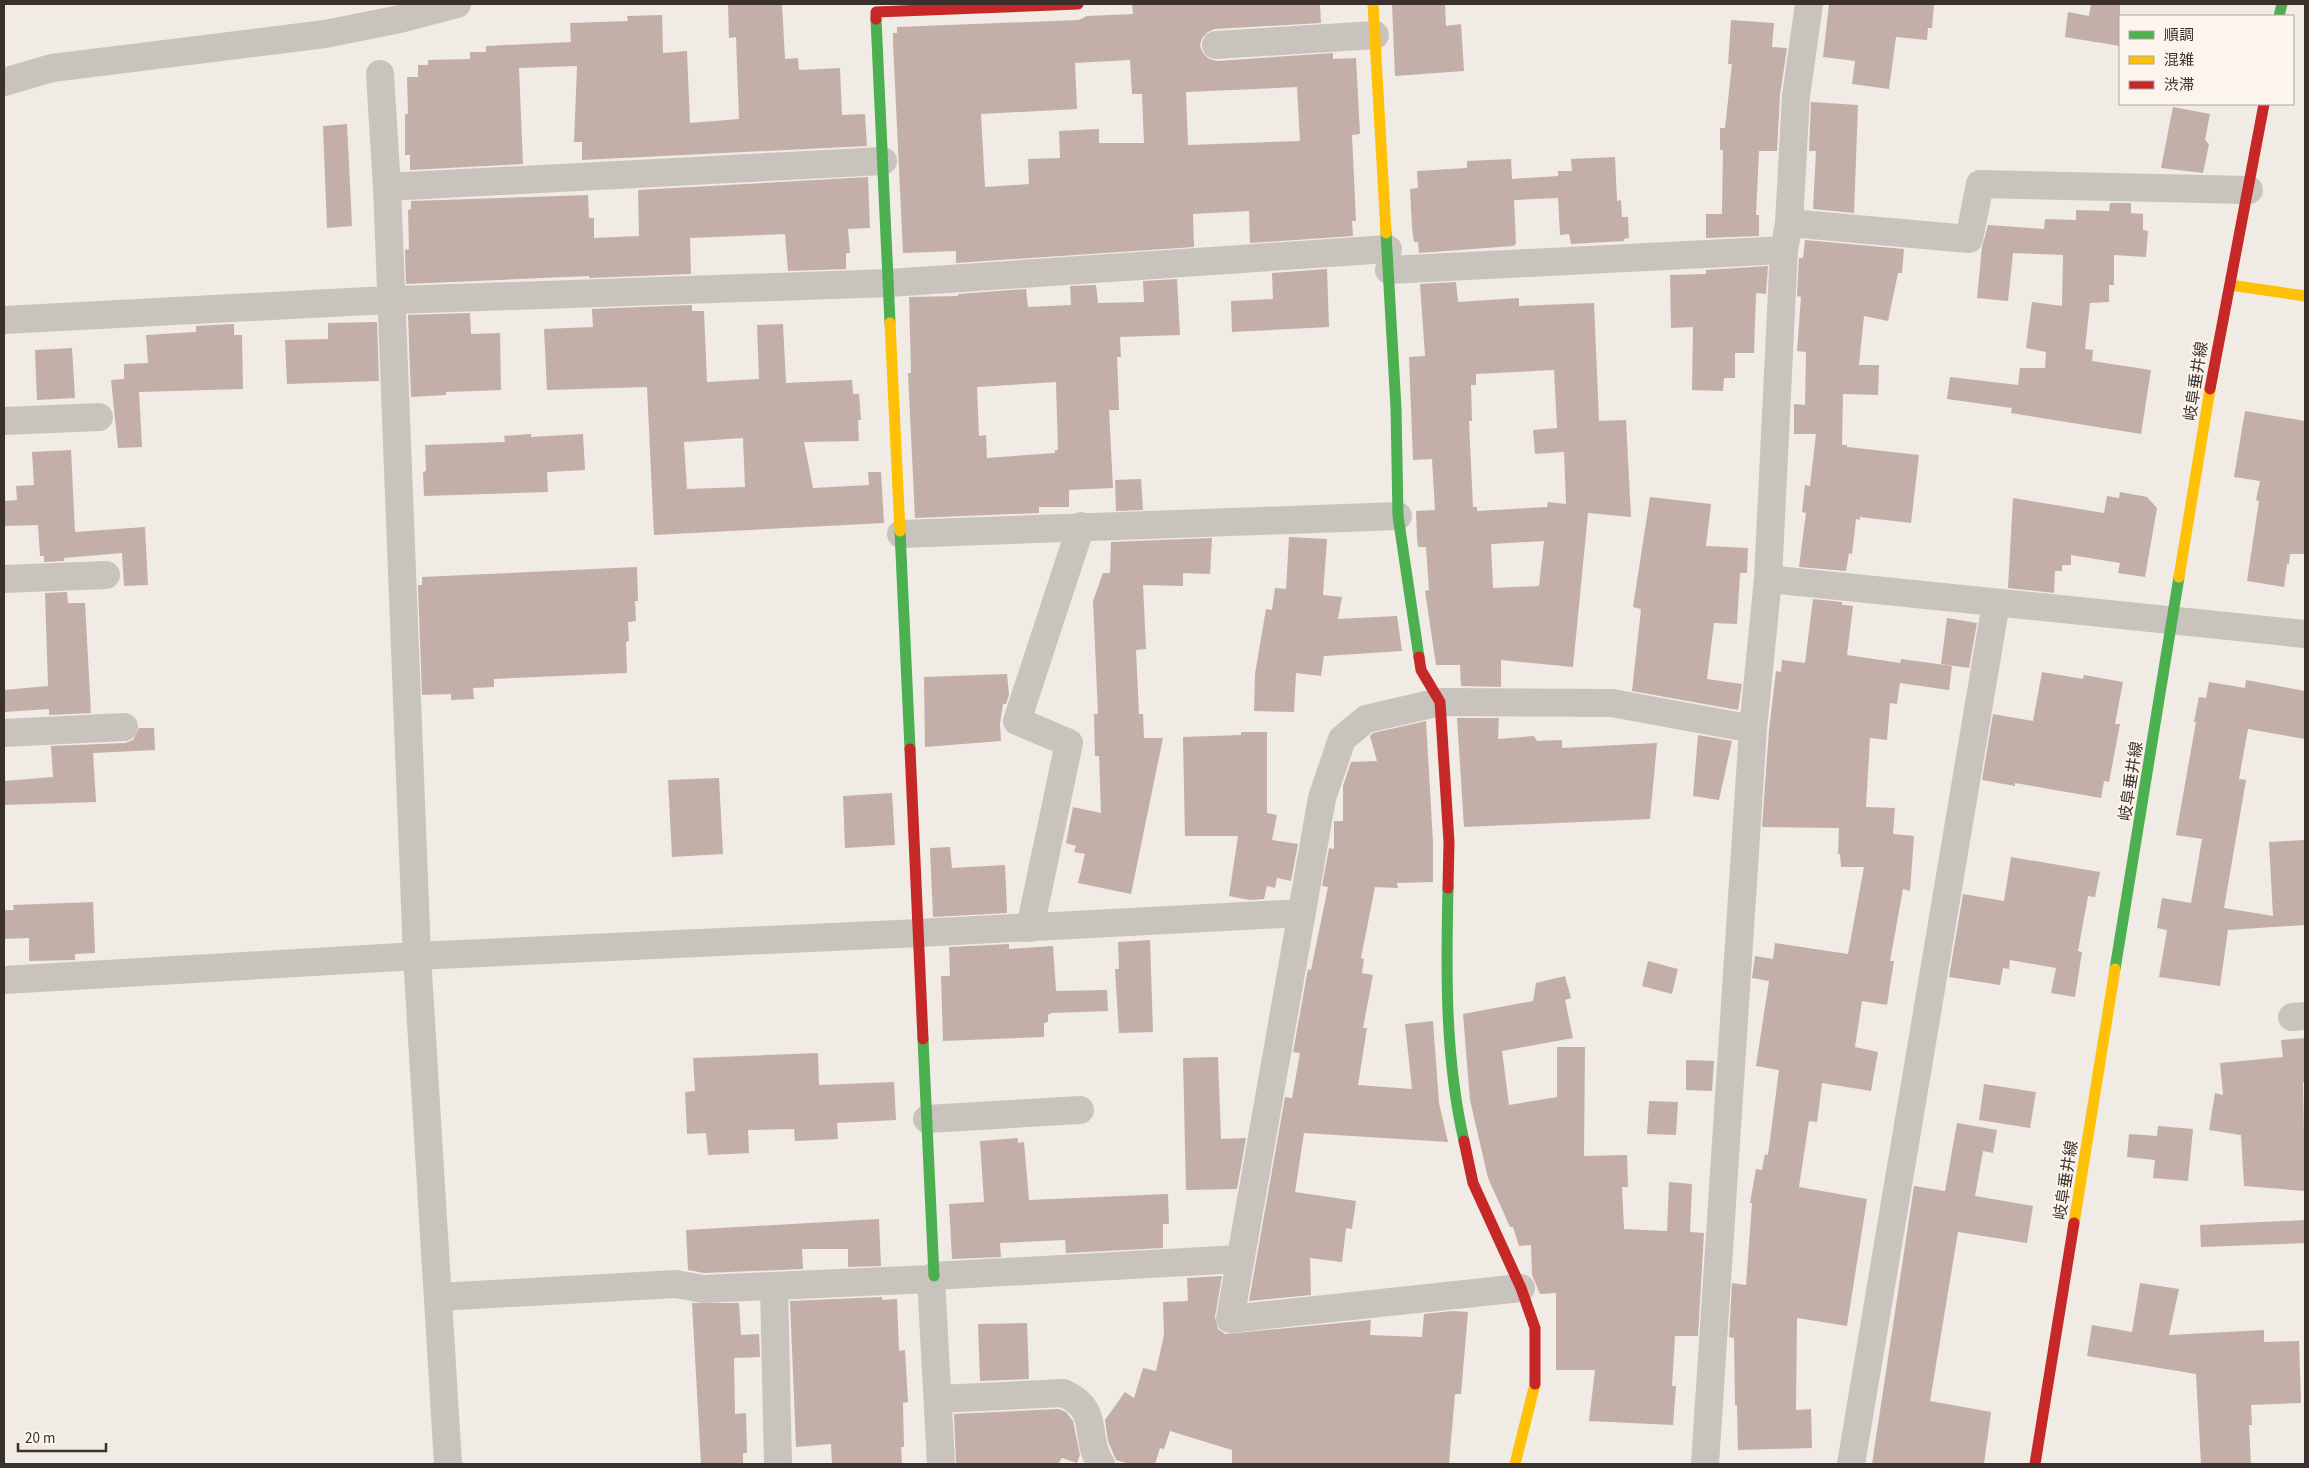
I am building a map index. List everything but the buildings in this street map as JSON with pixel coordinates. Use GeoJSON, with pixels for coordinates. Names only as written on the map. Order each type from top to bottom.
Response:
{"type":"FeatureCollection","features":[{"type":"Feature","properties":{"kind":"street"},"geometry":{"type":"LineString","coordinates":[[4,82],[52,68],[325,34],[400,19],[457,4]]}},
{"type":"Feature","properties":{"kind":"street"},"geometry":{"type":"LineString","coordinates":[[941,1464],[919,933],[876,12],[1078,4]]}},
{"type":"Feature","properties":{"kind":"street"},"geometry":{"type":"LineString","coordinates":[[1373,4],[1389,260],[1396,408],[1398,516],[1421,670],[1440,702],[1449,842],[1446,993],[1455,1102],[1473,1183],[1521,1288],[1535,1328],[1535,1385],[1515,1464]]}},
{"type":"Feature","properties":{"kind":"street"},"geometry":{"type":"LineString","coordinates":[[1705,1464],[1753,729],[1768,579],[1784,250],[1789,224],[1796,96],[1809,4]]}},
{"type":"Feature","properties":{"kind":"street"},"geometry":{"type":"LineString","coordinates":[[1216,45],[1375,35]]}},
{"type":"Feature","properties":{"kind":"street"},"geometry":{"type":"LineString","coordinates":[[380,74],[387,188],[417,956],[448,1464]]}},
{"type":"Feature","properties":{"kind":"street","name":"岐阜垂井線"},"geometry":{"type":"LineString","coordinates":[[2035,1464],[2217,345],[2249,190],[2264,105]]}},
{"type":"Feature","properties":{"kind":"street"},"geometry":{"type":"LineString","coordinates":[[387,188],[883,161]]}},
{"type":"Feature","properties":{"kind":"street"},"geometry":{"type":"LineString","coordinates":[[1789,224],[1969,239],[1980,184],[2249,190]]}},
{"type":"Feature","properties":{"kind":"street"},"geometry":{"type":"LineString","coordinates":[[4,320],[391,301],[889,283],[1389,260],[1784,250]]}},
{"type":"Feature","properties":{"kind":"street"},"geometry":{"type":"LineString","coordinates":[[2230,285],[2305,296]]}},
{"type":"Feature","properties":{"kind":"street"},"geometry":{"type":"LineString","coordinates":[[4,421],[99,417]]}},
{"type":"Feature","properties":{"kind":"street"},"geometry":{"type":"LineString","coordinates":[[901,534],[1398,516]]}},
{"type":"Feature","properties":{"kind":"street"},"geometry":{"type":"LineString","coordinates":[[1030,928],[1069,742],[1017,721],[1081,526]]}},
{"type":"Feature","properties":{"kind":"street"},"geometry":{"type":"LineString","coordinates":[[4,579],[106,575]]}},
{"type":"Feature","properties":{"kind":"street"},"geometry":{"type":"LineString","coordinates":[[1768,579],[2305,634]]}},
{"type":"Feature","properties":{"kind":"street"},"geometry":{"type":"LineString","coordinates":[[1851,1464],[1996,603]]}},
{"type":"Feature","properties":{"kind":"street"},"geometry":{"type":"LineString","coordinates":[[1521,1288],[1230,1319],[1239,1259],[1322,798],[1342,738],[1366,719],[1440,702],[1612,703],[1753,729]]}},
{"type":"Feature","properties":{"kind":"street"},"geometry":{"type":"LineString","coordinates":[[4,733],[124,727]]}},
{"type":"Feature","properties":{"kind":"street"},"geometry":{"type":"LineString","coordinates":[[4,980],[417,956],[1030,928],[1302,913]]}},
{"type":"Feature","properties":{"kind":"street"},"geometry":{"type":"LineString","coordinates":[[927,1119],[1080,1110]]}},
{"type":"Feature","properties":{"kind":"street"},"geometry":{"type":"LineString","coordinates":[[438,1297],[676,1284],[703,1289],[774,1286],[1239,1259]]}},
{"type":"Feature","properties":{"kind":"street"},"geometry":{"type":"LineString","coordinates":[[774,1286],[778,1464]]}},
{"type":"Feature","properties":{"kind":"street"},"geometry":{"type":"LineString","coordinates":[[938,1399],[1063,1393],[1073,1397],[1084,1408],[1092,1425],[1094,1455],[1101,1464]]}},
{"type":"Feature","properties":{"kind":"traffic: fast"},"geometry":{"type":"LineString","coordinates":[[2279,15],[2282,4]]}},
{"type":"Feature","properties":{"kind":"traffic: fast"},"geometry":{"type":"LineString","coordinates":[[876,19],[890,323]]}},
{"type":"Feature","properties":{"kind":"traffic: fast"},"geometry":{"type":"LineString","coordinates":[[1386,233],[1396,408],[1398,516],[1419,657]]}},
{"type":"Feature","properties":{"kind":"traffic: fast"},"geometry":{"type":"LineString","coordinates":[[900,531],[910,749]]}},
{"type":"Feature","properties":{"kind":"traffic: fast"},"geometry":{"type":"LineString","coordinates":[[2115,969],[2179,577]]}},
{"type":"Feature","properties":{"kind":"traffic: fast"},"geometry":{"type":"LineString","coordinates":[[1448,888],[1447,984],[1450,1047],[1453,1078],[1464,1141]]}},
{"type":"Feature","properties":{"kind":"traffic: fast"},"geometry":{"type":"LineString","coordinates":[[923,1039],[934,1276]]}},
{"type":"Feature","properties":{"kind":"traffic: slow"},"geometry":{"type":"LineString","coordinates":[[1373,4],[1386,233]]}},
{"type":"Feature","properties":{"kind":"traffic: slow"},"geometry":{"type":"LineString","coordinates":[[2230,285],[2305,296]]}},
{"type":"Feature","properties":{"kind":"traffic: slow"},"geometry":{"type":"LineString","coordinates":[[890,323],[900,531]]}},
{"type":"Feature","properties":{"kind":"traffic: slow"},"geometry":{"type":"LineString","coordinates":[[2179,577],[2210,389]]}},
{"type":"Feature","properties":{"kind":"traffic: slow"},"geometry":{"type":"LineString","coordinates":[[2074,1223],[2115,969]]}},
{"type":"Feature","properties":{"kind":"traffic: slow"},"geometry":{"type":"LineString","coordinates":[[1515,1464],[1535,1384]]}},
{"type":"Feature","properties":{"kind":"traffic: jam"},"geometry":{"type":"LineString","coordinates":[[876,19],[876,12],[1078,4]]}},
{"type":"Feature","properties":{"kind":"traffic: jam"},"geometry":{"type":"LineString","coordinates":[[2210,389],[2264,105]]}},
{"type":"Feature","properties":{"kind":"traffic: jam"},"geometry":{"type":"LineString","coordinates":[[1419,657],[1421,670],[1440,702],[1449,842],[1448,888]]}},
{"type":"Feature","properties":{"kind":"traffic: jam"},"geometry":{"type":"LineString","coordinates":[[910,749],[923,1039]]}},
{"type":"Feature","properties":{"kind":"traffic: jam"},"geometry":{"type":"LineString","coordinates":[[1464,1141],[1473,1183],[1521,1288],[1535,1328],[1535,1384]]}},
{"type":"Feature","properties":{"kind":"traffic: jam"},"geometry":{"type":"LineString","coordinates":[[2035,1464],[2074,1223]]}}]}
